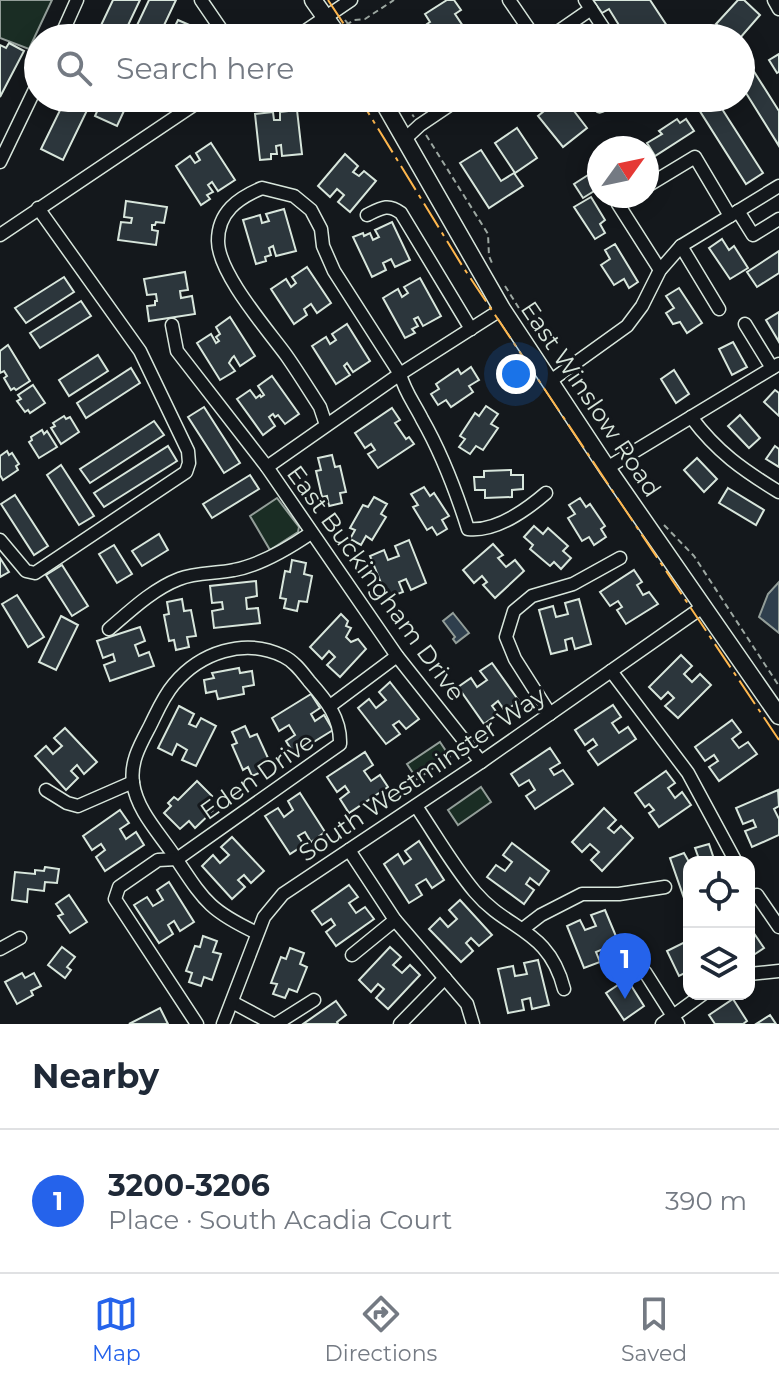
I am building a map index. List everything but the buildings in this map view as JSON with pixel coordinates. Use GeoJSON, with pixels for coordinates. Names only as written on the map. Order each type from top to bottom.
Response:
{"type":"FeatureCollection","features":[{"type":"Feature","properties":{"kind":"main road"},"geometry":{"type":"LineString","coordinates":[[313,0],[331,24]]}},
{"type":"Feature","properties":{"kind":"main road","name":"East Winslow Road"},"geometry":{"type":"LineString","coordinates":[[390,112],[502,309],[549,382],[778,714]]}},
{"type":"Feature","properties":{"kind":"street"},"geometry":{"type":"LineString","coordinates":[[66,24],[77,0]]}},
{"type":"Feature","properties":{"kind":"street"},"geometry":{"type":"LineString","coordinates":[[201,0],[217,24]]}},
{"type":"Feature","properties":{"kind":"street"},"geometry":{"type":"LineString","coordinates":[[316,24],[351,0]]}},
{"type":"Feature","properties":{"kind":"street"},"geometry":{"type":"LineString","coordinates":[[509,0],[525,24]]}},
{"type":"Feature","properties":{"kind":"street"},"geometry":{"type":"LineString","coordinates":[[774,0],[779,9]]}},
{"type":"Feature","properties":{"kind":"street"},"geometry":{"type":"LineString","coordinates":[[565,24],[588,4],[601,24]]}},
{"type":"Feature","properties":{"kind":"street"},"geometry":{"type":"LineString","coordinates":[[0,162],[24,112]]}},
{"type":"Feature","properties":{"kind":"street"},"geometry":{"type":"LineString","coordinates":[[0,235],[183,112]]}},
{"type":"Feature","properties":{"kind":"street"},"geometry":{"type":"LineString","coordinates":[[406,138],[439,112]]}},
{"type":"Feature","properties":{"kind":"street"},"geometry":{"type":"LineString","coordinates":[[659,179],[695,157],[753,235],[779,219]]}},
{"type":"Feature","properties":{"kind":"street"},"geometry":{"type":"LineString","coordinates":[[549,382],[627,326],[642,306],[660,270],[681,246],[779,186]]}},
{"type":"Feature","properties":{"kind":"street"},"geometry":{"type":"LineString","coordinates":[[326,425],[320,407],[225,267],[218,240],[226,214],[234,202],[262,188],[294,196],[311,210],[321,229],[323,246],[334,271],[400,374],[405,391],[422,418],[456,490],[468,529],[482,530],[529,508],[546,493]]}},
{"type":"Feature","properties":{"kind":"street"},"geometry":{"type":"LineString","coordinates":[[367,215],[392,206],[401,213],[471,329]]}},
{"type":"Feature","properties":{"kind":"street"},"geometry":{"type":"LineString","coordinates":[[0,540],[26,571],[35,573],[186,472],[189,463],[188,451],[140,351],[108,302],[38,208]]}},
{"type":"Feature","properties":{"kind":"street"},"geometry":{"type":"LineString","coordinates":[[621,208],[660,270]]}},
{"type":"Feature","properties":{"kind":"street"},"geometry":{"type":"LineString","coordinates":[[681,246],[719,309]]}},
{"type":"Feature","properties":{"kind":"street"},"geometry":{"type":"LineString","coordinates":[[267,467],[400,374],[502,309]]}},
{"type":"Feature","properties":{"kind":"street"},"geometry":{"type":"LineString","coordinates":[[607,468],[776,366],[745,324]]}},
{"type":"Feature","properties":{"kind":"street","name":"East Buckingham Drive"},"geometry":{"type":"LineString","coordinates":[[172,325],[177,351],[267,467],[397,656],[481,762]]}},
{"type":"Feature","properties":{"kind":"street"},"geometry":{"type":"LineString","coordinates":[[691,417],[734,464],[779,492]]}},
{"type":"Feature","properties":{"kind":"street"},"geometry":{"type":"LineString","coordinates":[[109,629],[150,595],[180,578],[234,570],[255,563],[311,533]]}},
{"type":"Feature","properties":{"kind":"street"},"geometry":{"type":"LineString","coordinates":[[550,714],[515,659],[506,637],[514,611],[532,596],[573,584],[620,558]]}},
{"type":"Feature","properties":{"kind":"street","name":"South Westminster Way"},"geometry":{"type":"LineString","coordinates":[[223,1024],[257,933],[269,909],[283,894],[481,762],[704,606]]}},
{"type":"Feature","properties":{"kind":"street"},"geometry":{"type":"LineString","coordinates":[[257,933],[215,910],[195,888],[139,804],[133,782],[136,754],[163,700],[183,676],[214,653],[236,648],[283,656],[297,666],[330,706]]}},
{"type":"Feature","properties":{"kind":"street","name":"Eden Drive"},"geometry":{"type":"LineString","coordinates":[[177,859],[340,744],[340,734],[330,706],[397,656]]}},
{"type":"Feature","properties":{"kind":"street"},"geometry":{"type":"LineString","coordinates":[[611,671],[688,773],[733,856]]}},
{"type":"Feature","properties":{"kind":"street"},"geometry":{"type":"LineString","coordinates":[[46,790],[78,806],[133,782]]}},
{"type":"Feature","properties":{"kind":"street"},"geometry":{"type":"LineString","coordinates":[[416,806],[476,893],[524,928],[558,967],[564,989]]}},
{"type":"Feature","properties":{"kind":"street"},"geometry":{"type":"LineString","coordinates":[[349,850],[395,920],[467,1004],[473,1024]]}},
{"type":"Feature","properties":{"kind":"street"},"geometry":{"type":"LineString","coordinates":[[177,859],[158,860],[119,887],[115,899],[197,1024]]}},
{"type":"Feature","properties":{"kind":"street"},"geometry":{"type":"LineString","coordinates":[[524,928],[541,915],[582,894],[619,894],[665,887]]}},
{"type":"Feature","properties":{"kind":"street"},"geometry":{"type":"LineString","coordinates":[[757,895],[779,927]]}},
{"type":"Feature","properties":{"kind":"street"},"geometry":{"type":"LineString","coordinates":[[352,955],[395,920]]}},
{"type":"Feature","properties":{"kind":"street"},"geometry":{"type":"LineString","coordinates":[[0,949],[20,938]]}},
{"type":"Feature","properties":{"kind":"street"},"geometry":{"type":"LineString","coordinates":[[755,973],[779,971]]}},
{"type":"Feature","properties":{"kind":"street"},"geometry":{"type":"LineString","coordinates":[[645,972],[671,1021],[696,1000]]}},
{"type":"Feature","properties":{"kind":"street"},"geometry":{"type":"LineString","coordinates":[[400,1024],[445,978]]}},
{"type":"Feature","properties":{"kind":"street"},"geometry":{"type":"LineString","coordinates":[[232,1002],[274,1024],[314,1000]]}},
{"type":"Feature","properties":{"kind":"path"},"geometry":{"type":"LineString","coordinates":[[348,24],[365,19],[394,0]]}},
{"type":"Feature","properties":{"kind":"path"},"geometry":{"type":"LineString","coordinates":[[411,112],[488,234],[489,256],[495,269]]}},
{"type":"Feature","properties":{"kind":"path"},"geometry":{"type":"LineString","coordinates":[[502,281],[531,326]]}},
{"type":"Feature","properties":{"kind":"path"},"geometry":{"type":"LineString","coordinates":[[661,522],[694,556],[779,686]]}},
{"type":"Feature","properties":{"kind":"green space"},"geometry":{"type":"Polygon","coordinates":[[[0,0],[52,0],[41,24],[24,24],[24,47],[0,38],[0,0]]]}},
{"type":"Feature","properties":{"kind":"green space"},"geometry":{"type":"Polygon","coordinates":[[[277,498],[299,527],[298,532],[270,550],[250,516],[277,498]]]}},
{"type":"Feature","properties":{"kind":"green space"},"geometry":{"type":"Polygon","coordinates":[[[440,742],[450,757],[417,779],[407,764],[440,742]]]}},
{"type":"Feature","properties":{"kind":"green space"},"geometry":{"type":"Polygon","coordinates":[[[481,787],[491,802],[458,825],[448,810],[481,787]]]}},
{"type":"Feature","properties":{"kind":"water"},"geometry":{"type":"Polygon","coordinates":[[[779,582],[779,633],[759,617],[768,594],[779,582]]]}},
{"type":"Feature","properties":{"kind":"water"},"geometry":{"type":"Polygon","coordinates":[[[453,613],[469,633],[456,643],[443,621],[453,613]]]}},
{"type":"Feature","properties":{"kind":"power"},"geometry":{"type":"LineString","coordinates":[[328,0],[344,24]]}},
{"type":"Feature","properties":{"kind":"power"},"geometry":{"type":"LineString","coordinates":[[368,112],[463,267],[779,740]]}},
{"type":"Feature","properties":{"kind":"place","name":"3200-3206"},"geometry":{"type":"Point","coordinates":[625,999]}}]}
